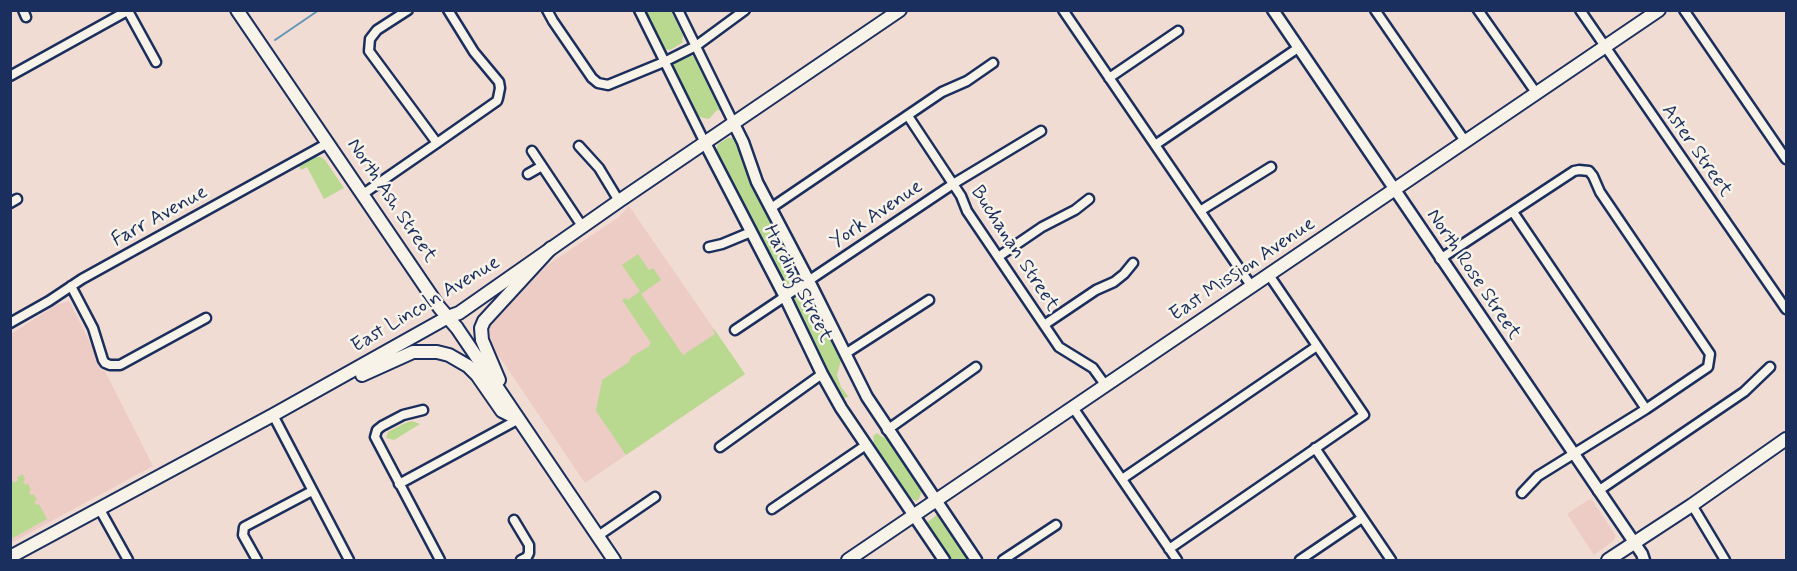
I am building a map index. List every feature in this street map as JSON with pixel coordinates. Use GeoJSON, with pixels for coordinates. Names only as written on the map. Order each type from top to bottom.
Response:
{"type":"FeatureCollection","features":[{"type":"Feature","properties":{"kind":"main road","name":"East Lincoln Avenue"},"geometry":{"type":"LineString","coordinates":[[10,557],[459,313],[582,226],[900,10]]}},
{"type":"Feature","properties":{"kind":"main road","name":"East Mission Avenue"},"geometry":{"type":"LineString","coordinates":[[848,561],[1659,10]]}},
{"type":"Feature","properties":{"kind":"main road","name":"North Ash Street"},"geometry":{"type":"LineString","coordinates":[[238,11],[614,561]]}},
{"type":"Feature","properties":{"kind":"main road"},"geometry":{"type":"LineString","coordinates":[[510,406],[482,340],[481,328],[484,321],[551,248]]}},
{"type":"Feature","properties":{"kind":"main road"},"geometry":{"type":"LineString","coordinates":[[273,415],[405,355],[421,351],[449,355],[468,366],[502,411],[519,419]]}},
{"type":"Feature","properties":{"kind":"main road"},"geometry":{"type":"LineString","coordinates":[[1608,561],[1692,506],[1786,439]]}},
{"type":"Feature","properties":{"kind":"street"},"geometry":{"type":"LineString","coordinates":[[408,10],[376,30],[370,39],[369,51],[437,143]]}},
{"type":"Feature","properties":{"kind":"street"},"geometry":{"type":"LineString","coordinates":[[363,194],[497,101],[499,82],[474,51],[448,10]]}},
{"type":"Feature","properties":{"kind":"street"},"geometry":{"type":"LineString","coordinates":[[548,10],[592,78],[598,83],[608,85],[696,46],[745,10]]}},
{"type":"Feature","properties":{"kind":"street","name":"Harding Street"},"geometry":{"type":"LineString","coordinates":[[639,10],[822,374],[866,445],[944,561]]}},
{"type":"Feature","properties":{"kind":"street","name":"Harding Street"},"geometry":{"type":"LineString","coordinates":[[678,10],[743,142],[757,182],[867,397],[976,561]]}},
{"type":"Feature","properties":{"kind":"street"},"geometry":{"type":"LineString","coordinates":[[1063,10],[1252,287]]}},
{"type":"Feature","properties":{"kind":"street","name":"North Rose Street"},"geometry":{"type":"LineString","coordinates":[[1273,10],[1644,561]]}},
{"type":"Feature","properties":{"kind":"street"},"geometry":{"type":"LineString","coordinates":[[1375,10],[1465,141]]}},
{"type":"Feature","properties":{"kind":"street"},"geometry":{"type":"LineString","coordinates":[[1478,10],[1537,94]]}},
{"type":"Feature","properties":{"kind":"street","name":"Aster Street"},"geometry":{"type":"LineString","coordinates":[[1580,10],[1786,309]]}},
{"type":"Feature","properties":{"kind":"street"},"geometry":{"type":"LineString","coordinates":[[1684,10],[1786,159]]}},
{"type":"Feature","properties":{"kind":"street"},"geometry":{"type":"LineString","coordinates":[[10,76],[128,11],[156,62]]}},
{"type":"Feature","properties":{"kind":"street"},"geometry":{"type":"LineString","coordinates":[[1109,78],[1178,31]]}},
{"type":"Feature","properties":{"kind":"street"},"geometry":{"type":"LineString","coordinates":[[1155,145],[1298,48]]}},
{"type":"Feature","properties":{"kind":"street"},"geometry":{"type":"LineString","coordinates":[[771,208],[942,92],[967,81],[993,63]]}},
{"type":"Feature","properties":{"kind":"street","name":"Buchanan Street"},"geometry":{"type":"LineString","coordinates":[[908,116],[953,184],[967,210],[1059,347],[1093,368],[1106,386]]}},
{"type":"Feature","properties":{"kind":"street","name":"York Avenue"},"geometry":{"type":"LineString","coordinates":[[735,330],[953,184],[1041,131]]}},
{"type":"Feature","properties":{"kind":"street","name":"Farr Avenue"},"geometry":{"type":"LineString","coordinates":[[10,322],[328,143]]}},
{"type":"Feature","properties":{"kind":"street"},"geometry":{"type":"LineString","coordinates":[[579,146],[599,168],[619,201]]}},
{"type":"Feature","properties":{"kind":"street"},"geometry":{"type":"LineString","coordinates":[[532,151],[582,226]]}},
{"type":"Feature","properties":{"kind":"street"},"geometry":{"type":"LineString","coordinates":[[528,174],[542,166]]}},
{"type":"Feature","properties":{"kind":"street"},"geometry":{"type":"LineString","coordinates":[[1200,211],[1270,166]]}},
{"type":"Feature","properties":{"kind":"street"},"geometry":{"type":"LineString","coordinates":[[1440,259],[1574,171],[1589,171],[1600,192],[1710,354],[1708,368],[1538,476],[1522,493]]}},
{"type":"Feature","properties":{"kind":"street"},"geometry":{"type":"LineString","coordinates":[[998,257],[1089,199]]}},
{"type":"Feature","properties":{"kind":"street"},"geometry":{"type":"LineString","coordinates":[[1513,212],[1646,409]]}},
{"type":"Feature","properties":{"kind":"street"},"geometry":{"type":"LineString","coordinates":[[709,247],[751,232]]}},
{"type":"Feature","properties":{"kind":"street"},"geometry":{"type":"LineString","coordinates":[[1044,325],[1096,290],[1114,282],[1133,263]]}},
{"type":"Feature","properties":{"kind":"street"},"geometry":{"type":"LineString","coordinates":[[1169,549],[1364,415],[1269,275]]}},
{"type":"Feature","properties":{"kind":"street"},"geometry":{"type":"LineString","coordinates":[[71,286],[93,328],[103,360],[110,365],[120,365],[206,318]]}},
{"type":"Feature","properties":{"kind":"street"},"geometry":{"type":"LineString","coordinates":[[845,354],[929,300]]}},
{"type":"Feature","properties":{"kind":"street"},"geometry":{"type":"LineString","coordinates":[[1122,479],[1317,346]]}},
{"type":"Feature","properties":{"kind":"street"},"geometry":{"type":"LineString","coordinates":[[1598,491],[1744,392],[1770,367]]}},
{"type":"Feature","properties":{"kind":"street"},"geometry":{"type":"LineString","coordinates":[[887,430],[976,368]]}},
{"type":"Feature","properties":{"kind":"street"},"geometry":{"type":"LineString","coordinates":[[720,447],[822,374]]}},
{"type":"Feature","properties":{"kind":"street"},"geometry":{"type":"LineString","coordinates":[[1074,409],[1177,561]]}},
{"type":"Feature","properties":{"kind":"street"},"geometry":{"type":"LineString","coordinates":[[423,410],[403,415],[382,426],[377,430],[375,437],[440,561]]}},
{"type":"Feature","properties":{"kind":"street"},"geometry":{"type":"LineString","coordinates":[[273,415],[349,561]]}},
{"type":"Feature","properties":{"kind":"street"},"geometry":{"type":"LineString","coordinates":[[399,484],[519,419]]}},
{"type":"Feature","properties":{"kind":"street"},"geometry":{"type":"LineString","coordinates":[[772,508],[866,445]]}},
{"type":"Feature","properties":{"kind":"street"},"geometry":{"type":"LineString","coordinates":[[1315,448],[1391,561]]}},
{"type":"Feature","properties":{"kind":"street"},"geometry":{"type":"LineString","coordinates":[[257,561],[243,535],[244,527],[312,491]]}},
{"type":"Feature","properties":{"kind":"street"},"geometry":{"type":"LineString","coordinates":[[597,536],[655,497]]}},
{"type":"Feature","properties":{"kind":"street"},"geometry":{"type":"LineString","coordinates":[[1692,506],[1725,561]]}},
{"type":"Feature","properties":{"kind":"street"},"geometry":{"type":"LineString","coordinates":[[99,508],[128,561]]}},
{"type":"Feature","properties":{"kind":"street"},"geometry":{"type":"LineString","coordinates":[[1300,561],[1362,518]]}},
{"type":"Feature","properties":{"kind":"street"},"geometry":{"type":"LineString","coordinates":[[514,520],[529,545],[527,557],[520,561]]}},
{"type":"Feature","properties":{"kind":"street"},"geometry":{"type":"LineString","coordinates":[[1003,561],[1056,525]]}},
{"type":"Feature","properties":{"kind":"shaded area"},"geometry":{"type":"Polygon","coordinates":[[[629,206],[745,374],[585,483],[485,333],[546,266],[619,217],[629,206]]]}},
{"type":"Feature","properties":{"kind":"shaded area"},"geometry":{"type":"Polygon","coordinates":[[[69,301],[95,352],[101,370],[105,371],[153,466],[11,543],[11,334],[56,305],[69,301]]]}},
{"type":"Feature","properties":{"kind":"shaded area"},"geometry":{"type":"Polygon","coordinates":[[[1588,500],[1592,500],[1616,536],[1613,541],[1594,555],[1567,514],[1588,500]]]}},
{"type":"Feature","properties":{"kind":"green space"},"geometry":{"type":"Polygon","coordinates":[[[641,11],[671,11],[683,35],[682,43],[670,50],[662,49],[641,11]]]}},
{"type":"Feature","properties":{"kind":"green space"},"geometry":{"type":"Polygon","coordinates":[[[687,56],[693,56],[697,61],[723,112],[717,110],[709,119],[696,118],[672,69],[675,62],[687,56]]]}},
{"type":"Feature","properties":{"kind":"green space"},"geometry":{"type":"Polygon","coordinates":[[[733,136],[736,138],[799,273],[798,280],[790,285],[783,284],[714,149],[716,150],[718,144],[733,136]]]}},
{"type":"Feature","properties":{"kind":"green space"},"geometry":{"type":"Polygon","coordinates":[[[315,157],[325,160],[344,188],[324,199],[307,167],[301,170],[299,166],[315,157]]]}},
{"type":"Feature","properties":{"kind":"green space"},"geometry":{"type":"Polygon","coordinates":[[[638,254],[649,270],[653,268],[661,280],[641,294],[683,355],[715,334],[714,329],[745,374],[626,455],[596,411],[602,380],[629,362],[631,357],[651,343],[622,300],[626,298],[628,300],[640,291],[622,265],[638,254]]]}},
{"type":"Feature","properties":{"kind":"green space"},"geometry":{"type":"Polygon","coordinates":[[[801,294],[810,296],[842,357],[837,375],[841,387],[849,397],[844,399],[844,406],[793,302],[795,297],[801,294]]]}},
{"type":"Feature","properties":{"kind":"green space"},"geometry":{"type":"Polygon","coordinates":[[[412,421],[420,424],[394,440],[386,438],[388,432],[412,421]]]}},
{"type":"Feature","properties":{"kind":"green space"},"geometry":{"type":"Polygon","coordinates":[[[877,433],[882,437],[887,436],[923,488],[916,501],[908,499],[871,444],[874,441],[873,436],[877,433]]]}},
{"type":"Feature","properties":{"kind":"green space"},"geometry":{"type":"Polygon","coordinates":[[[23,474],[25,485],[28,484],[31,490],[29,492],[37,500],[34,502],[36,505],[39,504],[47,519],[11,539],[11,481],[14,483],[18,480],[17,477],[23,474]]]}},
{"type":"Feature","properties":{"kind":"green space"},"geometry":{"type":"Polygon","coordinates":[[[938,514],[942,516],[972,560],[948,560],[926,526],[926,523],[938,514]]]}},
{"type":"Feature","properties":{"kind":"waterway"},"geometry":{"type":"LineString","coordinates":[[275,40],[319,10]]}}]}
